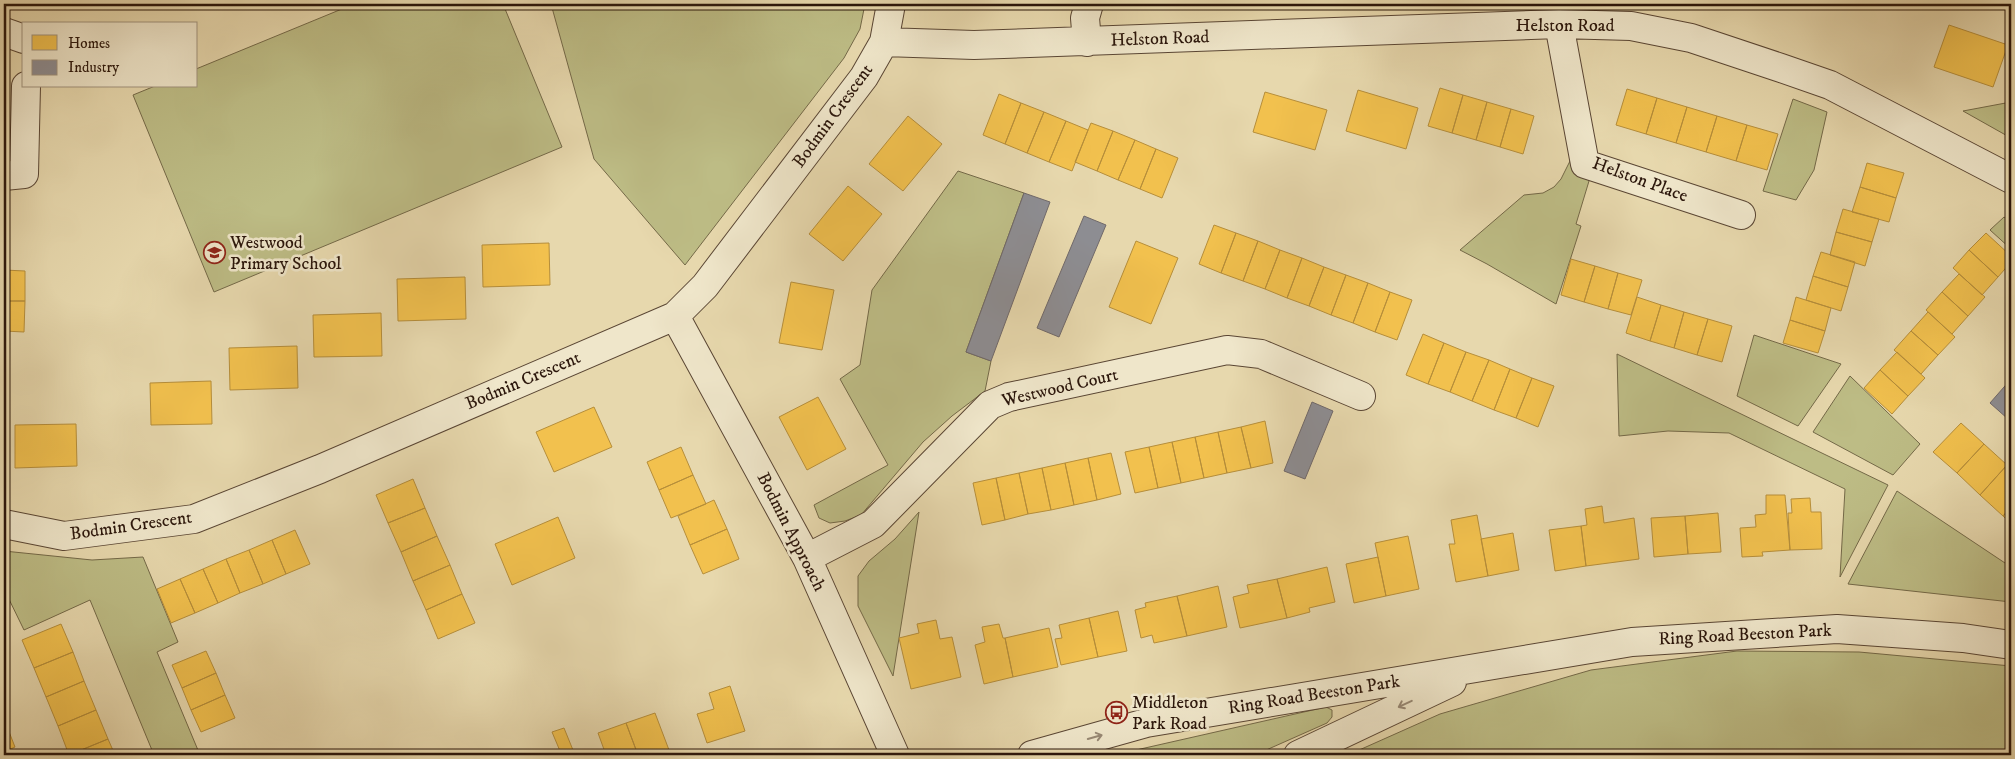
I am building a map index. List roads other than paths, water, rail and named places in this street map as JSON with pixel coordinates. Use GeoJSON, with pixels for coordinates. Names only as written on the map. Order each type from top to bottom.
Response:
{"type":"FeatureCollection","features":[{"type":"Feature","properties":{"kind":"street","name":"Bodmin Crescent"},"geometry":{"type":"LineString","coordinates":[[4,524],[64,536],[194,519],[329,465],[675,316],[705,286],[853,93],[884,42],[891,4]]}},
{"type":"Feature","properties":{"kind":"street","name":"Helston Road"},"geometry":{"type":"LineString","coordinates":[[1087,42],[1085,18],[1089,4]]}},
{"type":"Feature","properties":{"kind":"street","name":"Helston Road"},"geometry":{"type":"LineString","coordinates":[[884,42],[974,45],[1559,24],[1640,27],[1691,38],[1830,84],[2011,179]]}},
{"type":"Feature","properties":{"kind":"street","name":"Helston Place"},"geometry":{"type":"LineString","coordinates":[[1559,24],[1585,164],[1741,215]]}},
{"type":"Feature","properties":{"kind":"street"},"geometry":{"type":"LineString","coordinates":[[4,32],[22,37]]}},
{"type":"Feature","properties":{"kind":"street"},"geometry":{"type":"LineString","coordinates":[[4,176],[24,174],[26,88]]}},
{"type":"Feature","properties":{"kind":"street","name":"Bodmin Approach"},"geometry":{"type":"LineString","coordinates":[[675,316],[807,558],[896,755]]}},
{"type":"Feature","properties":{"kind":"street","name":"Westwood Court"},"geometry":{"type":"LineString","coordinates":[[807,558],[873,524],[990,405],[1009,397],[1227,350],[1261,354],[1361,396]]}},
{"type":"Feature","properties":{"kind":"street","name":"Ring Road Beeston Park"},"geometry":{"type":"LineString","coordinates":[[1032,755],[1146,723],[1632,642],[1798,630],[1837,630],[1953,637],[2011,645]]}},
{"type":"Feature","properties":{"kind":"street","name":"Ring Road Beeston Park"},"geometry":{"type":"LineString","coordinates":[[1298,755],[1480,668]]}},
{"type":"Feature","properties":{"kind":"place","name":"Westwood Primary School"},"geometry":{"type":"Point","coordinates":[214,253]}},
{"type":"Feature","properties":{"kind":"place","name":"Middleton Park Road"},"geometry":{"type":"Point","coordinates":[1116,713]}}]}
